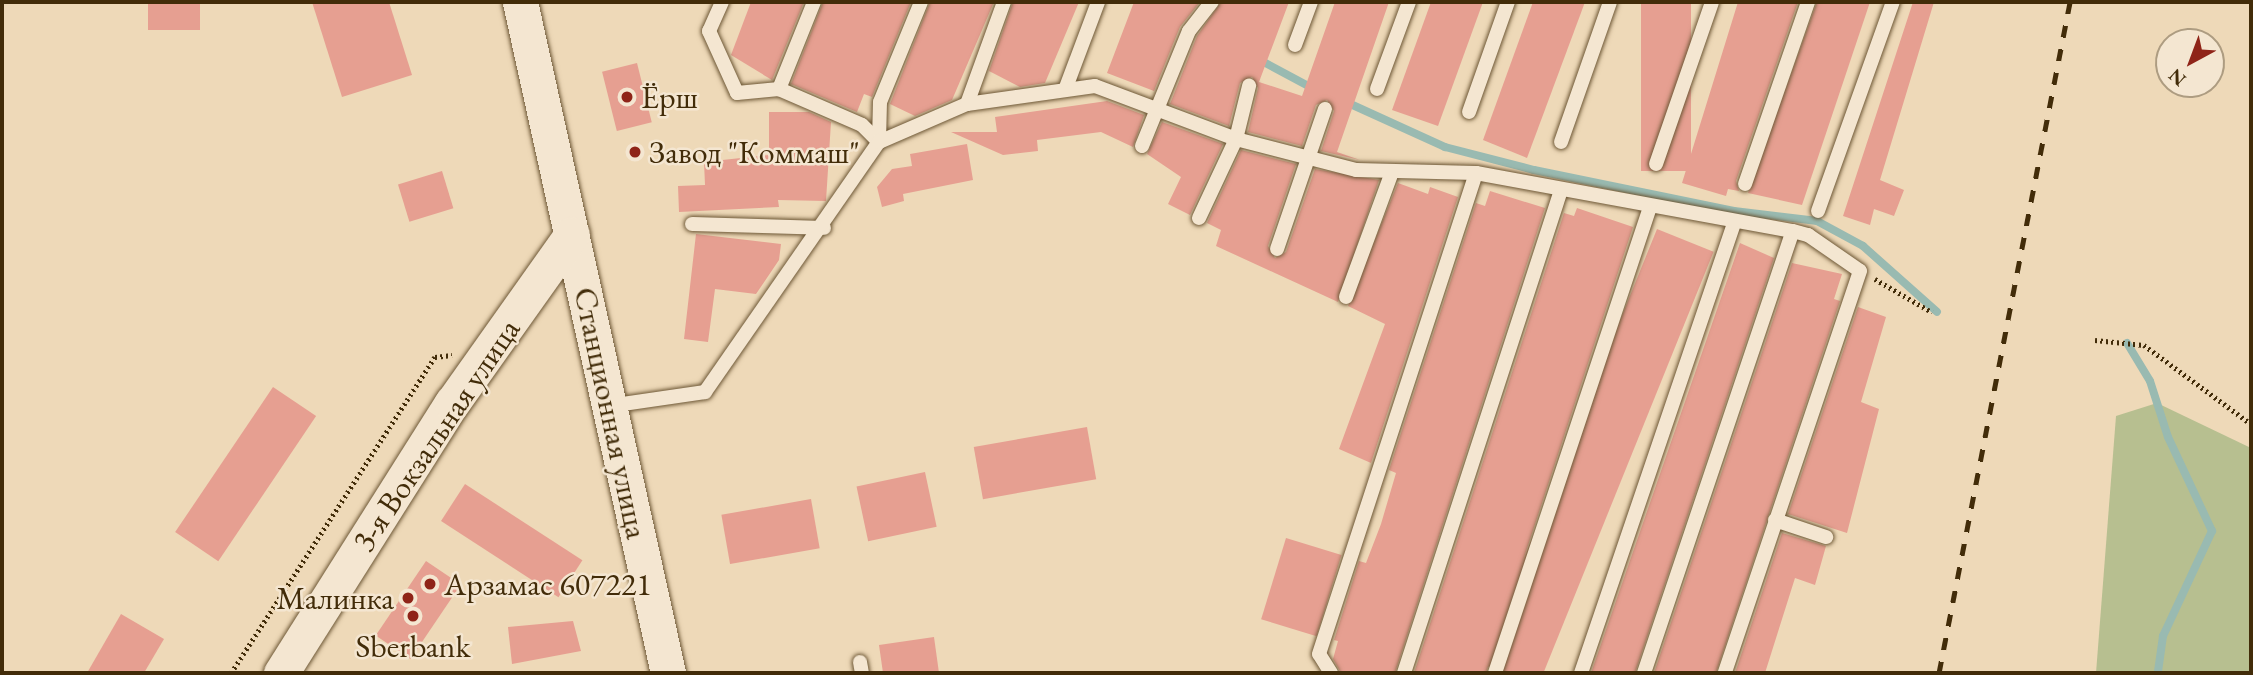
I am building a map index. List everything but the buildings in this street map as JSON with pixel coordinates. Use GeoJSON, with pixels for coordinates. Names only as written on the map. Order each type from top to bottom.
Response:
{"type":"FeatureCollection","features":[{"type":"Feature","properties":{"kind":"street","name":"Станционная улица"},"geometry":{"type":"LineString","coordinates":[[520,2],[668,673]]}},
{"type":"Feature","properties":{"kind":"street","name":"3-я Вокзальная улица"},"geometry":{"type":"LineString","coordinates":[[281,673],[476,370],[572,234]]}},
{"type":"Feature","properties":{"kind":"lane"},"geometry":{"type":"LineString","coordinates":[[722,2],[709,31],[737,93],[779,89],[862,125],[879,142]]}},
{"type":"Feature","properties":{"kind":"lane"},"geometry":{"type":"LineString","coordinates":[[779,89],[814,2]]}},
{"type":"Feature","properties":{"kind":"lane"},"geometry":{"type":"LineString","coordinates":[[608,406],[705,392],[824,228],[879,142],[880,102],[921,2]]}},
{"type":"Feature","properties":{"kind":"lane"},"geometry":{"type":"LineString","coordinates":[[967,104],[1004,2]]}},
{"type":"Feature","properties":{"kind":"lane"},"geometry":{"type":"LineString","coordinates":[[1065,90],[1098,2]]}},
{"type":"Feature","properties":{"kind":"lane"},"geometry":{"type":"LineString","coordinates":[[1142,146],[1156,106],[1189,31],[1212,2]]}},
{"type":"Feature","properties":{"kind":"lane"},"geometry":{"type":"LineString","coordinates":[[1295,45],[1311,2]]}},
{"type":"Feature","properties":{"kind":"lane"},"geometry":{"type":"LineString","coordinates":[[1377,89],[1409,2]]}},
{"type":"Feature","properties":{"kind":"lane"},"geometry":{"type":"LineString","coordinates":[[1469,112],[1508,2]]}},
{"type":"Feature","properties":{"kind":"lane"},"geometry":{"type":"LineString","coordinates":[[1561,142],[1610,2]]}},
{"type":"Feature","properties":{"kind":"lane"},"geometry":{"type":"LineString","coordinates":[[1656,164],[1712,2]]}},
{"type":"Feature","properties":{"kind":"lane"},"geometry":{"type":"LineString","coordinates":[[1745,184],[1808,2]]}},
{"type":"Feature","properties":{"kind":"lane"},"geometry":{"type":"LineString","coordinates":[[1818,211],[1893,2]]}},
{"type":"Feature","properties":{"kind":"lane"},"geometry":{"type":"LineString","coordinates":[[879,142],[967,104],[1095,86],[1156,106],[1236,139],[1391,175],[1476,173],[1808,235],[1860,271],[1725,673]]}},
{"type":"Feature","properties":{"kind":"lane"},"geometry":{"type":"LineString","coordinates":[[1199,218],[1236,139],[1249,86]]}},
{"type":"Feature","properties":{"kind":"lane"},"geometry":{"type":"LineString","coordinates":[[1277,249],[1325,109]]}},
{"type":"Feature","properties":{"kind":"lane"},"geometry":{"type":"LineString","coordinates":[[1331,673],[1319,654],[1476,173]]}},
{"type":"Feature","properties":{"kind":"lane"},"geometry":{"type":"LineString","coordinates":[[1346,296],[1391,175]]}},
{"type":"Feature","properties":{"kind":"lane"},"geometry":{"type":"LineString","coordinates":[[1404,673],[1561,190]]}},
{"type":"Feature","properties":{"kind":"lane"},"geometry":{"type":"LineString","coordinates":[[1495,673],[1650,207]]}},
{"type":"Feature","properties":{"kind":"lane"},"geometry":{"type":"LineString","coordinates":[[1581,673],[1734,223]]}},
{"type":"Feature","properties":{"kind":"lane"},"geometry":{"type":"LineString","coordinates":[[692,224],[824,228]]}},
{"type":"Feature","properties":{"kind":"lane"},"geometry":{"type":"LineString","coordinates":[[1644,673],[1793,232]]}},
{"type":"Feature","properties":{"kind":"lane"},"geometry":{"type":"LineString","coordinates":[[1775,520],[1826,537]]}},
{"type":"Feature","properties":{"kind":"path"},"geometry":{"type":"LineString","coordinates":[[1860,271],[1932,312]]}},
{"type":"Feature","properties":{"kind":"path"},"geometry":{"type":"LineString","coordinates":[[2095,340],[2144,345],[2251,424]]}},
{"type":"Feature","properties":{"kind":"path"},"geometry":{"type":"LineString","coordinates":[[231,673],[435,357],[447,352],[476,370]]}},
{"type":"Feature","properties":{"kind":"green space"},"geometry":{"type":"Polygon","coordinates":[[[2157,403],[2251,448],[2251,673],[2096,673],[2116,416],[2157,403]]]}},
{"type":"Feature","properties":{"kind":"waterway"},"geometry":{"type":"LineString","coordinates":[[1258,59],[1314,89]]}},
{"type":"Feature","properties":{"kind":"waterway"},"geometry":{"type":"LineString","coordinates":[[1346,102],[1445,147],[1534,170],[1734,211],[1817,221],[1863,246],[1937,312]]}},
{"type":"Feature","properties":{"kind":"waterway"},"geometry":{"type":"LineString","coordinates":[[2127,343],[2150,381],[2168,437],[2212,531],[2163,636],[2158,673]]}},
{"type":"Feature","properties":{"kind":"railway"},"geometry":{"type":"LineString","coordinates":[[1939,673],[2070,2]]}},
{"type":"Feature","properties":{"kind":"place","name":"Ёрш"},"geometry":{"type":"Point","coordinates":[627,97]}},
{"type":"Feature","properties":{"kind":"place","name":"Завод \"Коммаш\""},"geometry":{"type":"Point","coordinates":[635,152]}},
{"type":"Feature","properties":{"kind":"place","name":"Арзамас 607221"},"geometry":{"type":"Point","coordinates":[430,584]}},
{"type":"Feature","properties":{"kind":"place","name":"Малинка"},"geometry":{"type":"Point","coordinates":[408,598]}},
{"type":"Feature","properties":{"kind":"place","name":"Sberbank"},"geometry":{"type":"Point","coordinates":[413,616]}}]}
